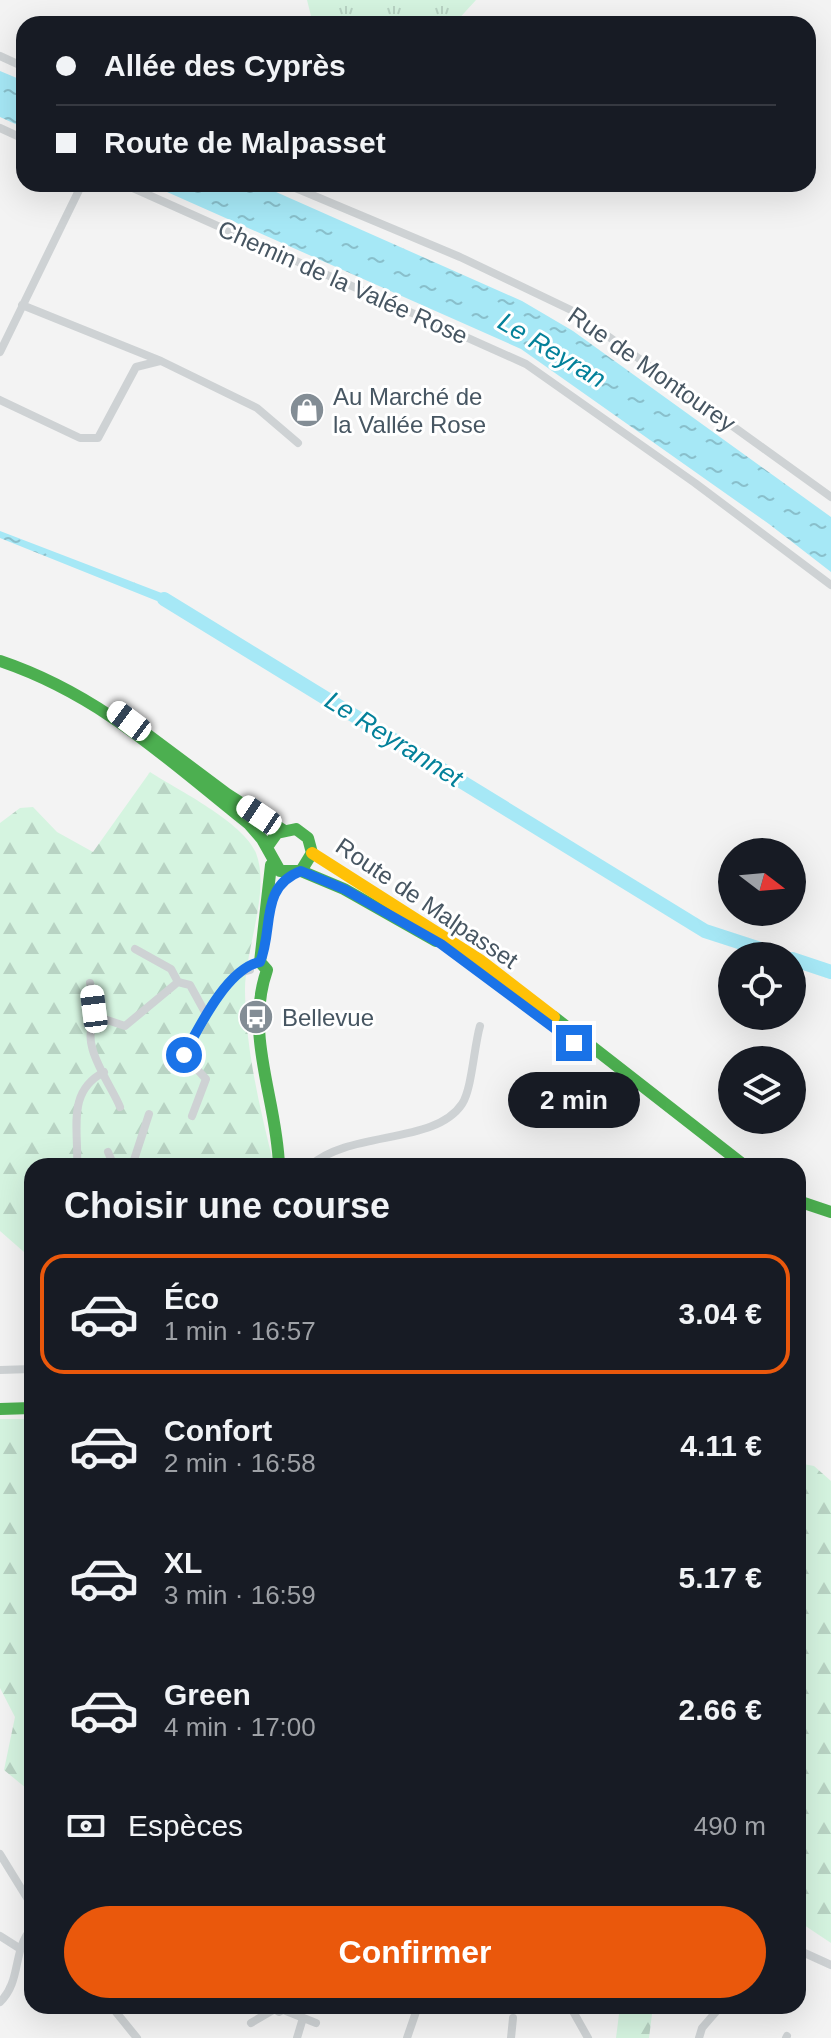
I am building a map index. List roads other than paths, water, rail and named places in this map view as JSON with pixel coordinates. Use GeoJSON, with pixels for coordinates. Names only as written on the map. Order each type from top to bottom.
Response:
{"type":"FeatureCollection","features":[{"type":"Feature","properties":{"kind":"main road"},"geometry":{"type":"LineString","coordinates":[[0,652],[58,674],[92,693],[227,794],[283,830],[302,832],[312,853],[297,873],[281,885],[267,909]]}},
{"type":"Feature","properties":{"kind":"main road"},"geometry":{"type":"LineString","coordinates":[[0,661],[53,681],[101,707],[249,824],[267,847],[271,865],[257,970],[257,1030],[262,1069],[277,1125],[279,1158]]}},
{"type":"Feature","properties":{"kind":"main road"},"geometry":{"type":"LineString","coordinates":[[267,847],[271,839],[283,830]]}},
{"type":"Feature","properties":{"kind":"main road","name":"Route de Malpasset"},"geometry":{"type":"LineString","coordinates":[[312,853],[480,960],[735,1158]]}},
{"type":"Feature","properties":{"kind":"main road"},"geometry":{"type":"LineString","coordinates":[[271,865],[277,871],[297,873]]}},
{"type":"Feature","properties":{"kind":"main road","name":"Route de Malpasset"},"geometry":{"type":"LineString","coordinates":[[297,873],[312,874],[398,918],[478,968],[721,1158]]}},
{"type":"Feature","properties":{"kind":"main road"},"geometry":{"type":"LineString","coordinates":[[806,1196],[831,1204]]}},
{"type":"Feature","properties":{"kind":"main road"},"geometry":{"type":"LineString","coordinates":[[806,1204],[831,1212]]}},
{"type":"Feature","properties":{"kind":"main road"},"geometry":{"type":"LineString","coordinates":[[0,1409],[24,1408]]}},
{"type":"Feature","properties":{"kind":"street"},"geometry":{"type":"LineString","coordinates":[[0,352],[78,192]]}},
{"type":"Feature","properties":{"kind":"street","name":"Chemin de la Valée Rose"},"geometry":{"type":"LineString","coordinates":[[142,192],[526,364],[695,483],[831,585]]}},
{"type":"Feature","properties":{"kind":"street","name":"Rue de Montourey"},"geometry":{"type":"LineString","coordinates":[[305,192],[460,257],[573,311],[831,497]]}},
{"type":"Feature","properties":{"kind":"street"},"geometry":{"type":"LineString","coordinates":[[22,305],[161,361],[257,408],[298,443]]}},
{"type":"Feature","properties":{"kind":"street"},"geometry":{"type":"LineString","coordinates":[[0,400],[80,438],[98,438],[136,367],[161,361]]}},
{"type":"Feature","properties":{"kind":"street"},"geometry":{"type":"LineString","coordinates":[[135,949],[171,969],[178,982],[190,985],[206,1014]]}},
{"type":"Feature","properties":{"kind":"street"},"geometry":{"type":"LineString","coordinates":[[192,1116],[206,1079],[184,1055],[206,1014],[233,978],[257,970]]}},
{"type":"Feature","properties":{"kind":"street"},"geometry":{"type":"LineString","coordinates":[[98,1017],[125,1026],[178,982]]}},
{"type":"Feature","properties":{"kind":"street"},"geometry":{"type":"LineString","coordinates":[[90,983],[98,1017],[90,1035],[95,1057],[120,1107]]}},
{"type":"Feature","properties":{"kind":"street"},"geometry":{"type":"LineString","coordinates":[[323,1158],[344,1145],[405,1132],[451,1116],[469,1089],[480,1026]]}},
{"type":"Feature","properties":{"kind":"street"},"geometry":{"type":"LineString","coordinates":[[77,1158],[78,1098],[87,1082],[104,1072]]}},
{"type":"Feature","properties":{"kind":"street"},"geometry":{"type":"LineString","coordinates":[[135,1158],[149,1114]]}},
{"type":"Feature","properties":{"kind":"street"},"geometry":{"type":"LineString","coordinates":[[108,1152],[111,1158]]}},
{"type":"Feature","properties":{"kind":"street"},"geometry":{"type":"LineString","coordinates":[[0,1370],[24,1369]]}},
{"type":"Feature","properties":{"kind":"street"},"geometry":{"type":"LineString","coordinates":[[0,1854],[24,1893]]}},
{"type":"Feature","properties":{"kind":"street"},"geometry":{"type":"LineString","coordinates":[[0,1936],[19,1948]]}},
{"type":"Feature","properties":{"kind":"street"},"geometry":{"type":"LineString","coordinates":[[0,2002],[13,1984],[19,1948],[24,1940]]}},
{"type":"Feature","properties":{"kind":"street"},"geometry":{"type":"LineString","coordinates":[[806,1954],[831,1965]]}},
{"type":"Feature","properties":{"kind":"street"},"geometry":{"type":"LineString","coordinates":[[118,2014],[137,2038]]}},
{"type":"Feature","properties":{"kind":"street"},"geometry":{"type":"LineString","coordinates":[[251,2023],[264,2014]]}},
{"type":"Feature","properties":{"kind":"street"},"geometry":{"type":"LineString","coordinates":[[297,2014],[316,2023]]}},
{"type":"Feature","properties":{"kind":"street"},"geometry":{"type":"LineString","coordinates":[[407,2038],[415,2014]]}},
{"type":"Feature","properties":{"kind":"street"},"geometry":{"type":"LineString","coordinates":[[574,2014],[588,2038]]}},
{"type":"Feature","properties":{"kind":"street"},"geometry":{"type":"LineString","coordinates":[[699,2038],[702,2028],[714,2014]]}},
{"type":"Feature","properties":{"kind":"street"},"geometry":{"type":"LineString","coordinates":[[297,2038],[303,2018]]}},
{"type":"Feature","properties":{"kind":"street"},"geometry":{"type":"LineString","coordinates":[[511,2038],[513,2018]]}},
{"type":"Feature","properties":{"kind":"water"},"geometry":{"type":"Polygon","coordinates":[[[0,71],[16,78],[16,124],[0,117],[0,71]]]}},
{"type":"Feature","properties":{"kind":"water","name":"Le Reyran"},"geometry":{"type":"Polygon","coordinates":[[[167,192],[276,192],[522,301],[573,331],[831,517],[831,572],[769,524],[521,349],[167,192]]]}},
{"type":"Feature","properties":{"kind":"water"},"geometry":{"type":"Polygon","coordinates":[[[0,531],[172,597],[179,605],[177,609],[0,538],[0,531]]]}},
{"type":"Feature","properties":{"kind":"waterway","name":"Le Reyrannet"},"geometry":{"type":"LineString","coordinates":[[164,599],[705,931],[739,942]]}},
{"type":"Feature","properties":{"kind":"waterway","name":"Le Reyrannet"},"geometry":{"type":"LineString","coordinates":[[806,964],[831,972]]}},
{"type":"Feature","properties":{"kind":"place","name":"Au Marché de la Vallée Rose"},"geometry":{"type":"Point","coordinates":[307,410]}},
{"type":"Feature","properties":{"kind":"place","name":"Bellevue"},"geometry":{"type":"Point","coordinates":[256,1017]}}]}
